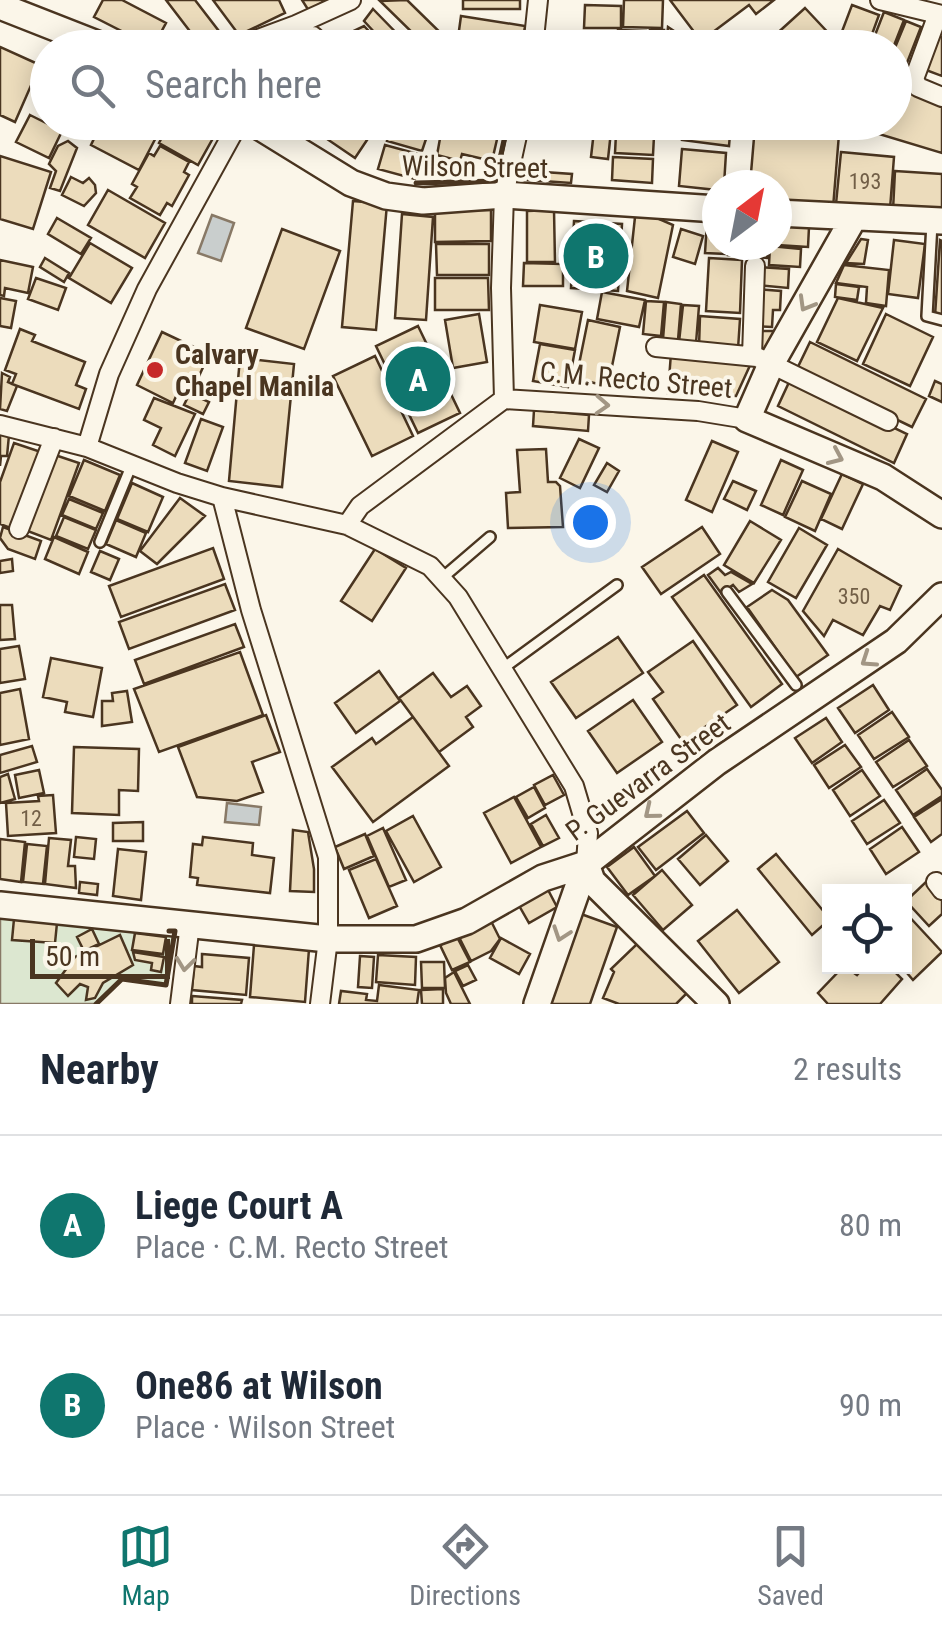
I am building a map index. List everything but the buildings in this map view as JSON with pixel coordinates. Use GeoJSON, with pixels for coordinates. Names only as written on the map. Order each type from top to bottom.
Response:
{"type":"FeatureCollection","features":[{"type":"Feature","properties":{"kind":"main road"},"geometry":{"type":"LineString","coordinates":[[0,6],[61,30]]}},
{"type":"Feature","properties":{"kind":"main road","name":"Wilson Street"},"geometry":{"type":"LineString","coordinates":[[281,140],[351,184],[386,196],[423,201],[504,195],[614,212],[702,209]]}},
{"type":"Feature","properties":{"kind":"main road"},"geometry":{"type":"LineString","coordinates":[[792,213],[824,212],[854,219],[896,215],[937,221]]}},
{"type":"Feature","properties":{"kind":"main road"},"geometry":{"type":"LineString","coordinates":[[747,419],[762,359],[854,219]]}},
{"type":"Feature","properties":{"kind":"main road","name":"C.M. Recto Street"},"geometry":{"type":"LineString","coordinates":[[747,419],[882,478],[942,515]]}},
{"type":"Feature","properties":{"kind":"main road","name":"P. Guevarra Street"},"geometry":{"type":"LineString","coordinates":[[0,905],[328,938],[416,939],[467,920],[543,878],[586,864],[717,762],[896,641],[942,596]]}},
{"type":"Feature","properties":{"kind":"main road"},"geometry":{"type":"LineString","coordinates":[[537,1004],[586,864]]}},
{"type":"Feature","properties":{"kind":"main road"},"geometry":{"type":"LineString","coordinates":[[586,864],[592,881],[716,1004]]}},
{"type":"Feature","properties":{"kind":"street"},"geometry":{"type":"LineString","coordinates":[[283,30],[351,0]]}},
{"type":"Feature","properties":{"kind":"street"},"geometry":{"type":"LineString","coordinates":[[535,30],[538,0]]}},
{"type":"Feature","properties":{"kind":"street"},"geometry":{"type":"LineString","coordinates":[[880,0],[940,14],[914,79],[918,87],[942,97]]}},
{"type":"Feature","properties":{"kind":"street"},"geometry":{"type":"LineString","coordinates":[[88,447],[109,374],[139,306],[229,140]]}},
{"type":"Feature","properties":{"kind":"street"},"geometry":{"type":"LineString","coordinates":[[504,399],[504,195],[516,140]]}},
{"type":"Feature","properties":{"kind":"street"},"geometry":{"type":"LineString","coordinates":[[754,266],[762,359]]}},
{"type":"Feature","properties":{"kind":"street"},"geometry":{"type":"LineString","coordinates":[[656,347],[762,359],[888,421]]}},
{"type":"Feature","properties":{"kind":"street","name":"C.M. Recto Street"},"geometry":{"type":"LineString","coordinates":[[347,525],[360,506],[504,399],[698,410],[747,419]]}},
{"type":"Feature","properties":{"kind":"street"},"geometry":{"type":"LineString","coordinates":[[0,425],[88,447],[222,497],[347,525],[430,566],[458,597],[574,786],[588,834],[586,864]]}},
{"type":"Feature","properties":{"kind":"street"},"geometry":{"type":"LineString","coordinates":[[19,530],[54,438]]}},
{"type":"Feature","properties":{"kind":"street"},"geometry":{"type":"LineString","coordinates":[[222,497],[251,610],[325,848],[328,938],[320,1004]]}},
{"type":"Feature","properties":{"kind":"street"},"geometry":{"type":"LineString","coordinates":[[180,1004],[190,924]]}},
{"type":"Feature","properties":{"kind":"lane"},"geometry":{"type":"LineString","coordinates":[[937,221],[927,316],[942,320]]}},
{"type":"Feature","properties":{"kind":"lane"},"geometry":{"type":"LineString","coordinates":[[100,542],[132,464]]}},
{"type":"Feature","properties":{"kind":"lane"},"geometry":{"type":"LineString","coordinates":[[441,579],[490,537]]}},
{"type":"Feature","properties":{"kind":"lane"},"geometry":{"type":"LineString","coordinates":[[502,669],[617,586]]}},
{"type":"Feature","properties":{"kind":"lane"},"geometry":{"type":"LineString","coordinates":[[727,592],[796,684]]}},
{"type":"Feature","properties":{"kind":"green space"},"geometry":{"type":"Polygon","coordinates":[[[0,914],[175,931],[166,985],[122,979],[96,1004],[0,1004],[0,914]]]}},
{"type":"Feature","properties":{"kind":"shaded area"},"geometry":{"type":"Polygon","coordinates":[[[212,215],[234,223],[221,261],[198,253],[212,215]]]}},
{"type":"Feature","properties":{"kind":"shaded area"},"geometry":{"type":"Polygon","coordinates":[[[227,803],[261,807],[259,825],[225,822],[227,803]]]}},
{"type":"Feature","properties":{"kind":"wall"},"geometry":{"type":"LineString","coordinates":[[416,183],[495,181],[504,140]]}},
{"type":"Feature","properties":{"kind":"wall"},"geometry":{"type":"LineString","coordinates":[[96,1004],[122,979],[166,985],[175,931],[169,931]]}},
{"type":"Feature","properties":{"kind":"place","name":"One86 at Wilson"},"geometry":{"type":"Point","coordinates":[596,256]}},
{"type":"Feature","properties":{"kind":"place","name":"Calvary Chapel Manila"},"geometry":{"type":"Point","coordinates":[155,370]}},
{"type":"Feature","properties":{"kind":"place","name":"Liege Court A"},"geometry":{"type":"Point","coordinates":[418,379]}}]}
